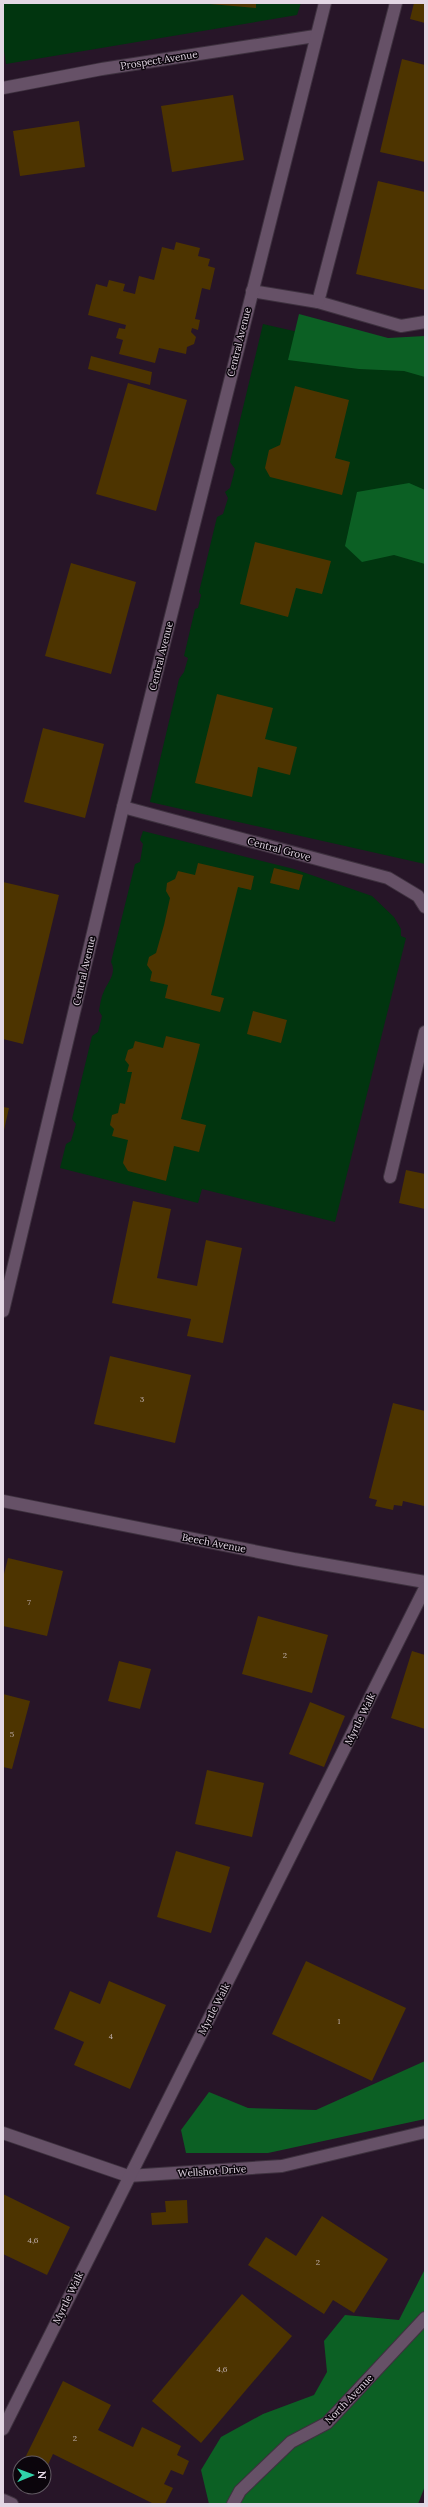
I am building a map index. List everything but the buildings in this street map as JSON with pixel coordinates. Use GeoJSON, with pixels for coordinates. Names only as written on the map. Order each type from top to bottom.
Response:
{"type":"FeatureCollection","features":[{"type":"Feature","properties":{"kind":"street","name":"Central Avenue"},"geometry":{"type":"LineString","coordinates":[[3,1312],[123,807],[315,36],[325,3]]}},
{"type":"Feature","properties":{"kind":"street"},"geometry":{"type":"LineString","coordinates":[[318,302],[396,3]]}},
{"type":"Feature","properties":{"kind":"street","name":"Prospect Avenue"},"geometry":{"type":"LineString","coordinates":[[3,88],[102,69],[315,36]]}},
{"type":"Feature","properties":{"kind":"street"},"geometry":{"type":"LineString","coordinates":[[252,291],[318,302],[401,326],[425,322]]}},
{"type":"Feature","properties":{"kind":"street","name":"Central Grove"},"geometry":{"type":"LineString","coordinates":[[123,807],[388,878],[418,896],[425,907]]}},
{"type":"Feature","properties":{"kind":"street"},"geometry":{"type":"LineString","coordinates":[[390,1177],[425,1032]]}},
{"type":"Feature","properties":{"kind":"street","name":"Beech Avenue"},"geometry":{"type":"LineString","coordinates":[[3,1501],[294,1559],[425,1582]]}},
{"type":"Feature","properties":{"kind":"street","name":"Myrtle Walk"},"geometry":{"type":"LineString","coordinates":[[3,2429],[128,2176],[299,1844],[425,1588]]}},
{"type":"Feature","properties":{"kind":"street","name":"Wellshot Drive"},"geometry":{"type":"LineString","coordinates":[[3,2133],[128,2176],[282,2166],[425,2132]]}},
{"type":"Feature","properties":{"kind":"street","name":"North Avenue"},"geometry":{"type":"LineString","coordinates":[[233,2504],[240,2491],[291,2442],[327,2423],[425,2318]]}},
{"type":"Feature","properties":{"kind":"street"},"geometry":{"type":"LineString","coordinates":[[3,2500],[12,2504]]}},
{"type":"Feature","properties":{"kind":"green space"},"geometry":{"type":"Polygon","coordinates":[[[3,3],[301,3],[297,15],[6,64],[3,44],[3,3]]]}},
{"type":"Feature","properties":{"kind":"green space"},"geometry":{"type":"Polygon","coordinates":[[[299,314],[388,338],[425,336],[425,377],[404,371],[359,369],[288,360],[299,314]]]}},
{"type":"Feature","properties":{"kind":"green space"},"geometry":{"type":"Polygon","coordinates":[[[263,324],[425,361],[425,864],[150,802],[179,679],[184,672],[188,658],[184,656],[195,609],[198,608],[201,595],[199,592],[217,517],[223,514],[228,498],[225,492],[230,488],[235,469],[230,462],[263,324]]]}},
{"type":"Feature","properties":{"kind":"green space"},"geometry":{"type":"Polygon","coordinates":[[[409,483],[425,490],[425,564],[394,555],[362,562],[345,546],[357,492],[409,483]]]}},
{"type":"Feature","properties":{"kind":"green space"},"geometry":{"type":"Polygon","coordinates":[[[143,831],[294,869],[372,896],[394,917],[401,929],[401,936],[406,938],[335,1222],[202,1189],[198,1203],[60,1168],[66,1144],[71,1141],[76,1124],[72,1119],[92,1036],[98,1032],[102,1016],[99,1011],[101,998],[112,974],[113,966],[111,962],[135,864],[140,862],[143,844],[140,840],[143,831]]]}},
{"type":"Feature","properties":{"kind":"green space"},"geometry":{"type":"Polygon","coordinates":[[[425,2061],[425,2119],[268,2153],[186,2153],[181,2130],[209,2092],[248,2108],[316,2110],[425,2061]]]}},
{"type":"Feature","properties":{"kind":"green space"},"geometry":{"type":"Polygon","coordinates":[[[425,2269],[425,2486],[418,2504],[209,2504],[201,2470],[221,2437],[263,2414],[314,2395],[327,2372],[324,2341],[345,2315],[399,2320],[425,2269]]]}}]}
